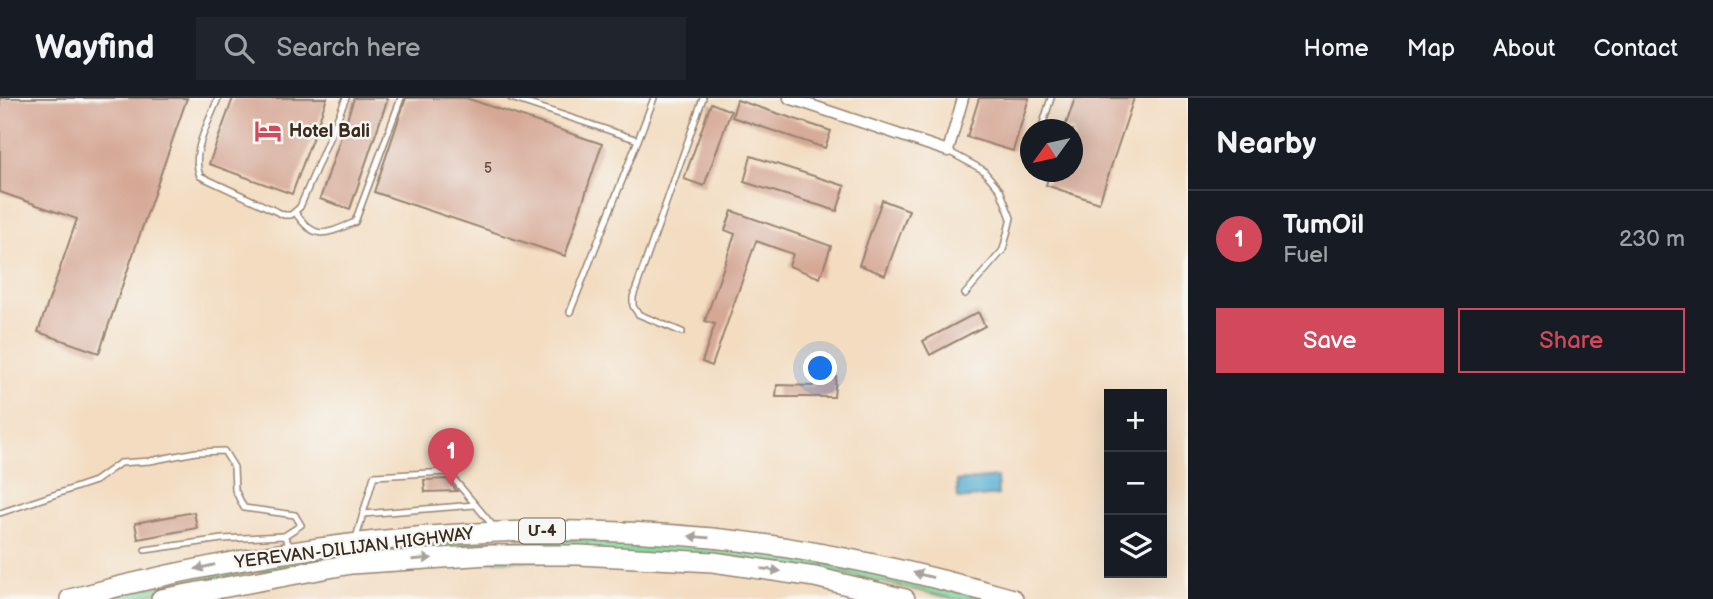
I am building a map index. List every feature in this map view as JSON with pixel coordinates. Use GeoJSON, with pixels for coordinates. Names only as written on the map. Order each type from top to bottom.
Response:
{"type":"FeatureCollection","features":[{"type":"Feature","properties":{"kind":"highway","name":"YEREVAN-DILIJAN HIGHWAY"},"geometry":{"type":"LineString","coordinates":[[70,599],[216,565],[289,544],[354,545],[498,533],[639,532],[714,538],[826,554],[1013,599]]}},
{"type":"Feature","properties":{"kind":"highway","name":"YEREVAN-DILIJAN HIGHWAY"},"geometry":{"type":"LineString","coordinates":[[161,599],[351,564],[489,555],[579,555],[713,562],[815,577],[905,599]]}},
{"type":"Feature","properties":{"kind":"street"},"geometry":{"type":"LineString","coordinates":[[789,98],[948,151],[962,98]]}},
{"type":"Feature","properties":{"kind":"lane"},"geometry":{"type":"LineString","coordinates":[[218,98],[198,151],[196,167],[200,176],[284,215],[291,215],[300,207],[346,98]]}},
{"type":"Feature","properties":{"kind":"lane"},"geometry":{"type":"LineString","coordinates":[[295,212],[307,229],[314,232],[323,233],[355,222],[401,98]]}},
{"type":"Feature","properties":{"kind":"lane"},"geometry":{"type":"LineString","coordinates":[[511,98],[638,140]]}},
{"type":"Feature","properties":{"kind":"lane"},"geometry":{"type":"LineString","coordinates":[[570,312],[653,98]]}},
{"type":"Feature","properties":{"kind":"lane"},"geometry":{"type":"LineString","coordinates":[[682,332],[638,314],[633,306],[633,297],[703,98]]}},
{"type":"Feature","properties":{"kind":"lane"},"geometry":{"type":"LineString","coordinates":[[1044,119],[1051,98]]}},
{"type":"Feature","properties":{"kind":"lane"},"geometry":{"type":"LineString","coordinates":[[948,151],[983,170],[1000,190],[1011,218],[1003,250],[965,294]]}},
{"type":"Feature","properties":{"kind":"lane"},"geometry":{"type":"LineString","coordinates":[[0,513],[95,481],[120,463],[150,461],[196,452],[224,451],[234,467],[235,490],[244,508],[295,516],[301,525],[289,544],[222,539],[145,550]]}},
{"type":"Feature","properties":{"kind":"lane"},"geometry":{"type":"LineString","coordinates":[[354,545],[374,476],[448,472],[498,533]]}},
{"type":"Feature","properties":{"kind":"lane"},"geometry":{"type":"LineString","coordinates":[[363,514],[475,505]]}},
{"type":"Feature","properties":{"kind":"green space"},"geometry":{"type":"Polygon","coordinates":[[[545,539],[617,540],[737,549],[832,565],[989,599],[955,599],[854,576],[731,557],[310,564],[226,577],[126,599],[94,599],[302,556],[423,543],[545,539]]]}},
{"type":"Feature","properties":{"kind":"water"},"geometry":{"type":"Polygon","coordinates":[[[997,477],[998,495],[958,499],[957,481],[997,477]]]}},
{"type":"Feature","properties":{"kind":"building"},"geometry":{"type":"Polygon","coordinates":[[[0,98],[187,98],[99,353],[38,332],[77,219],[0,192],[0,98]]]}},
{"type":"Feature","properties":{"kind":"building","name":"Hotel Bali"},"geometry":{"type":"Polygon","coordinates":[[[233,98],[327,98],[292,194],[209,164],[233,98]]]}},
{"type":"Feature","properties":{"kind":"building"},"geometry":{"type":"Polygon","coordinates":[[[354,98],[388,98],[350,209],[320,199],[354,98]]]}},
{"type":"Feature","properties":{"kind":"building"},"geometry":{"type":"Polygon","coordinates":[[[406,98],[466,98],[602,144],[565,256],[374,192],[406,98]]]}},
{"type":"Feature","properties":{"kind":"building"},"geometry":{"type":"Polygon","coordinates":[[[979,98],[1029,98],[1023,119],[1020,119],[1013,151],[967,137],[979,98]]]}},
{"type":"Feature","properties":{"kind":"building"},"geometry":{"type":"Polygon","coordinates":[[[1075,98],[1134,98],[1099,203],[1046,185],[1047,182],[1083,182],[1083,119],[1068,119],[1075,98]]]}},
{"type":"Feature","properties":{"kind":"building"},"geometry":{"type":"Polygon","coordinates":[[[737,100],[831,131],[825,148],[732,117],[737,100]]]}},
{"type":"Feature","properties":{"kind":"building"},"geometry":{"type":"Polygon","coordinates":[[[711,103],[731,111],[704,186],[684,179],[711,103]]]}},
{"type":"Feature","properties":{"kind":"building"},"geometry":{"type":"Polygon","coordinates":[[[751,156],[845,186],[837,211],[744,182],[751,156]]]}},
{"type":"Feature","properties":{"kind":"building"},"geometry":{"type":"Polygon","coordinates":[[[882,200],[909,210],[885,275],[859,265],[882,200]]]}},
{"type":"Feature","properties":{"kind":"building"},"geometry":{"type":"Polygon","coordinates":[[[732,211],[831,246],[820,278],[789,266],[793,254],[756,241],[712,366],[702,362],[715,324],[705,321],[735,234],[725,230],[732,211]]]}},
{"type":"Feature","properties":{"kind":"building"},"geometry":{"type":"Polygon","coordinates":[[[978,312],[985,326],[930,355],[923,341],[978,312]]]}},
{"type":"Feature","properties":{"kind":"building"},"geometry":{"type":"Polygon","coordinates":[[[814,376],[836,377],[834,397],[776,397],[777,385],[813,386],[814,376]]]}},
{"type":"Feature","properties":{"kind":"building"},"geometry":{"type":"Polygon","coordinates":[[[447,479],[457,491],[425,492],[424,480],[447,479]]]}},
{"type":"Feature","properties":{"kind":"building"},"geometry":{"type":"Polygon","coordinates":[[[194,512],[197,528],[138,539],[135,523],[194,512]]]}},
{"type":"Feature","properties":{"kind":"place","name":"Hotel Bali"},"geometry":{"type":"Point","coordinates":[268,131]}},
{"type":"Feature","properties":{"kind":"place","name":"TumOil"},"geometry":{"type":"Point","coordinates":[451,486]}}]}
